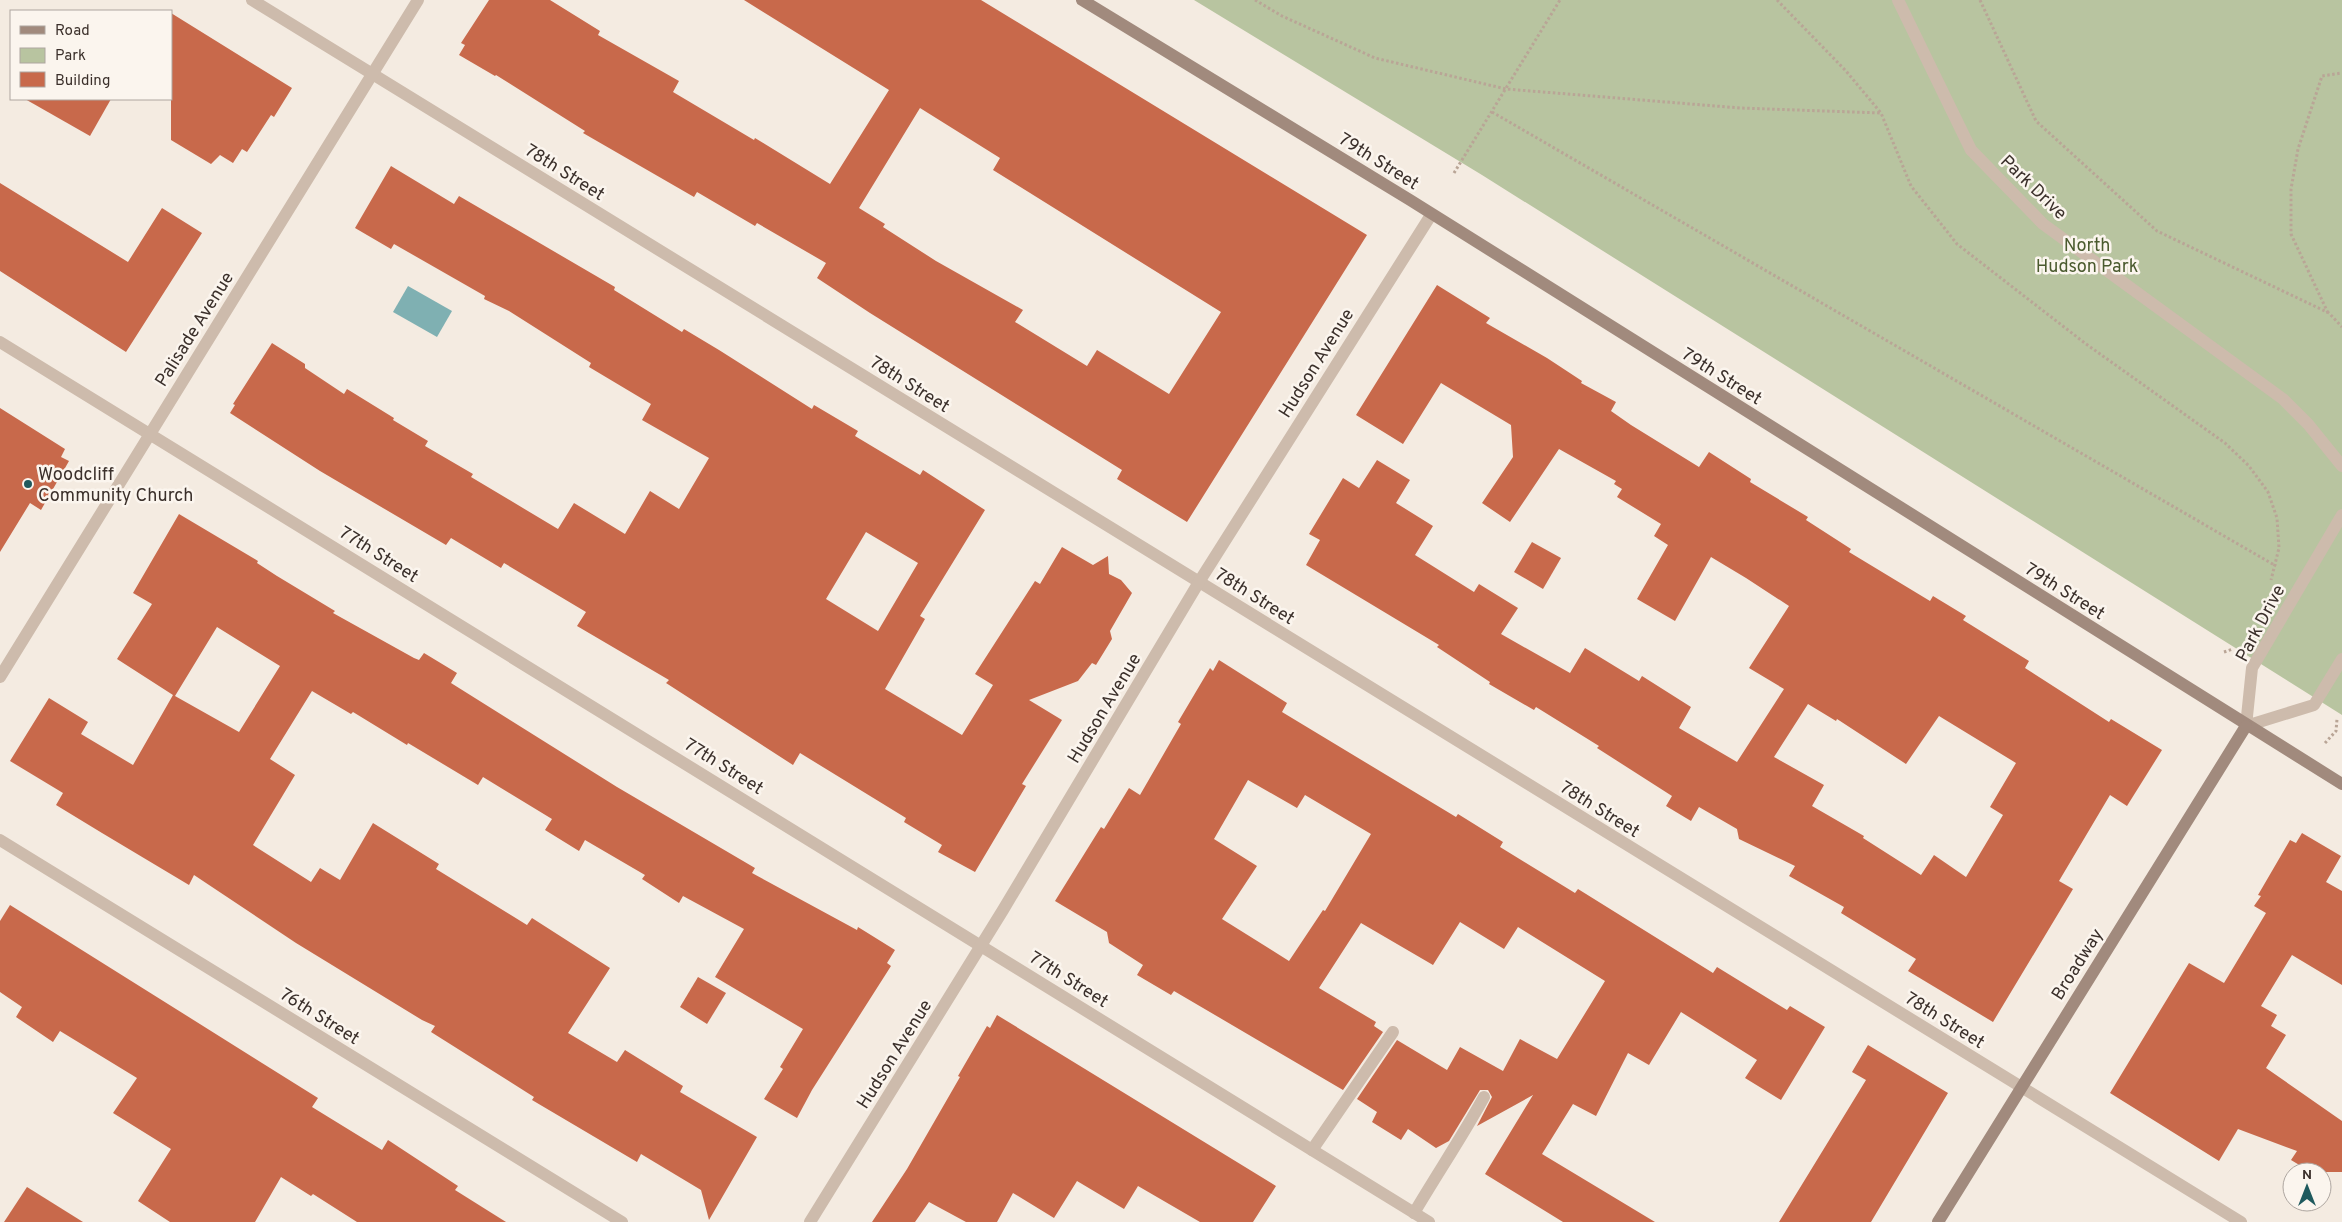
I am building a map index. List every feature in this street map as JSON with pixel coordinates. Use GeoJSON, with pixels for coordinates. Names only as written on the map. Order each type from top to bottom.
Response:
{"type":"FeatureCollection","features":[{"type":"Feature","properties":{"kind":"street","name":"78th Street"},"geometry":{"type":"LineString","coordinates":[[252,0],[2241,1222]]}},
{"type":"Feature","properties":{"kind":"street","name":"Palisade Avenue"},"geometry":{"type":"LineString","coordinates":[[0,678],[418,0]]}},
{"type":"Feature","properties":{"kind":"street","name":"79th Street"},"geometry":{"type":"LineString","coordinates":[[1082,0],[1431,215],[2246,726],[2342,784]]}},
{"type":"Feature","properties":{"kind":"street","name":"Park Drive"},"geometry":{"type":"LineString","coordinates":[[1898,0],[1971,150],[2044,224],[2283,398],[2308,424],[2342,466]]}},
{"type":"Feature","properties":{"kind":"street","name":"Hudson Avenue"},"geometry":{"type":"LineString","coordinates":[[810,1222],[982,945],[1199,582],[1431,215]]}},
{"type":"Feature","properties":{"kind":"street","name":"77th Street"},"geometry":{"type":"LineString","coordinates":[[0,342],[1429,1222]]}},
{"type":"Feature","properties":{"kind":"street","name":"Park Drive"},"geometry":{"type":"LineString","coordinates":[[2246,726],[2252,668],[2342,515]]}},
{"type":"Feature","properties":{"kind":"street"},"geometry":{"type":"LineString","coordinates":[[2246,726],[2314,705],[2342,659]]}},
{"type":"Feature","properties":{"kind":"street","name":"Broadway"},"geometry":{"type":"LineString","coordinates":[[1938,1222],[2246,726]]}},
{"type":"Feature","properties":{"kind":"street","name":"76th Street"},"geometry":{"type":"LineString","coordinates":[[0,840],[622,1222]]}},
{"type":"Feature","properties":{"kind":"street"},"geometry":{"type":"LineString","coordinates":[[1312,1150],[1393,1032]]}},
{"type":"Feature","properties":{"kind":"street"},"geometry":{"type":"LineString","coordinates":[[1414,1212],[1442,1165],[1459,1142],[1484,1097]]}},
{"type":"Feature","properties":{"kind":"path"},"geometry":{"type":"LineString","coordinates":[[1255,0],[1282,16],[1375,58],[1506,89],[1740,108],[1881,113]]}},
{"type":"Feature","properties":{"kind":"path"},"geometry":{"type":"LineString","coordinates":[[1454,173],[1560,0]]}},
{"type":"Feature","properties":{"kind":"path"},"geometry":{"type":"LineString","coordinates":[[1777,0],[1846,71],[1881,113],[1911,186],[1957,244],[2086,344],[2225,443],[2249,466],[2268,492],[2277,518],[2279,548],[2270,584]]}},
{"type":"Feature","properties":{"kind":"path"},"geometry":{"type":"LineString","coordinates":[[1980,0],[2036,121],[2157,231],[2329,313]]}},
{"type":"Feature","properties":{"kind":"path"},"geometry":{"type":"LineString","coordinates":[[2342,73],[2322,76],[2298,148],[2291,189],[2291,234],[2329,313],[2342,327]]}},
{"type":"Feature","properties":{"kind":"path"},"geometry":{"type":"LineString","coordinates":[[1492,112],[2276,566]]}},
{"type":"Feature","properties":{"kind":"path"},"geometry":{"type":"LineString","coordinates":[[2224,652],[2232,650],[2237,642]]}},
{"type":"Feature","properties":{"kind":"path"},"geometry":{"type":"LineString","coordinates":[[2321,747],[2336,730],[2339,714]]}},
{"type":"Feature","properties":{"kind":"green space","name":"North Hudson Park"},"geometry":{"type":"Polygon","coordinates":[[[1194,0],[2342,0],[2342,715],[1482,175],[1194,0]]]}},
{"type":"Feature","properties":{"kind":"water"},"geometry":{"type":"Polygon","coordinates":[[[408,286],[452,311],[437,337],[393,312],[408,286]]]}},
{"type":"Feature","properties":{"kind":"building"},"geometry":{"type":"Polygon","coordinates":[[[489,0],[550,0],[600,31],[598,35],[679,81],[673,92],[754,140],[755,138],[830,184],[889,90],[744,0],[981,0],[1367,235],[1187,522],[1117,479],[1122,470],[817,278],[826,263],[757,223],[755,226],[697,192],[694,197],[583,133],[585,131],[496,75],[459,55],[465,45],[461,43],[489,0]],[[920,108],[859,208],[885,224],[883,227],[936,261],[1023,310],[1015,322],[1087,366],[1097,350],[1169,394],[1221,312],[993,170],[1000,158],[920,108]]]}},
{"type":"Feature","properties":{"kind":"building"},"geometry":{"type":"Polygon","coordinates":[[[172,14],[292,88],[274,117],[271,115],[247,152],[242,149],[233,163],[220,155],[211,164],[171,140],[172,14]]]}},
{"type":"Feature","properties":{"kind":"building"},"geometry":{"type":"Polygon","coordinates":[[[27,100],[110,100],[90,136],[27,100]]]}},
{"type":"Feature","properties":{"kind":"building"},"geometry":{"type":"Polygon","coordinates":[[[391,166],[454,204],[459,196],[615,287],[614,290],[682,332],[684,329],[719,350],[812,409],[814,405],[858,431],[855,436],[920,475],[923,470],[985,510],[920,616],[925,619],[885,689],[962,735],[993,685],[975,674],[1035,581],[1040,584],[1062,547],[1093,565],[1108,556],[1109,574],[1121,580],[1132,593],[1110,631],[1112,639],[1096,665],[1092,663],[1078,681],[1029,700],[1062,720],[1022,784],[1026,786],[975,872],[938,852],[942,845],[904,822],[906,818],[800,753],[793,765],[666,683],[669,680],[577,626],[586,612],[504,563],[501,568],[451,538],[446,545],[320,471],[230,413],[235,405],[233,404],[272,343],[305,364],[305,368],[344,394],[347,389],[394,418],[393,420],[428,441],[425,446],[473,474],[471,477],[558,529],[574,503],[625,534],[650,491],[679,509],[709,458],[642,420],[651,404],[589,367],[591,363],[509,311],[484,299],[485,296],[394,244],[391,249],[355,228],[391,166]],[[866,532],[826,599],[878,631],[918,563],[866,532]]]}},
{"type":"Feature","properties":{"kind":"building"},"geometry":{"type":"Polygon","coordinates":[[[0,183],[128,262],[162,208],[202,233],[126,352],[0,271],[0,183]]]}},
{"type":"Feature","properties":{"kind":"building"},"geometry":{"type":"Polygon","coordinates":[[[1437,285],[1490,318],[1486,323],[1547,358],[1582,381],[1581,383],[1616,402],[1611,411],[1631,425],[1699,467],[1709,452],[1751,479],[1750,482],[1808,517],[1806,520],[1851,549],[1849,552],[1930,601],[1933,596],[1966,616],[1963,620],[2029,661],[2025,668],[2109,722],[2111,719],[2162,750],[2127,806],[2110,795],[2059,881],[2073,889],[1993,1022],[1908,971],[1916,959],[1841,913],[1844,907],[1789,876],[1795,866],[1739,839],[1737,829],[1699,807],[1691,821],[1666,806],[1672,796],[1597,748],[1599,746],[1536,707],[1534,710],[1489,684],[1490,682],[1437,647],[1439,645],[1306,565],[1320,540],[1309,534],[1343,478],[1359,488],[1377,460],[1410,480],[1396,503],[1433,526],[1415,555],[1474,592],[1479,584],[1518,608],[1501,634],[1570,673],[1585,648],[1639,681],[1642,676],[1691,707],[1679,728],[1737,762],[1784,689],[1749,668],[1789,606],[1711,557],[1675,621],[1637,599],[1668,545],[1654,536],[1661,524],[1617,497],[1622,489],[1614,484],[1616,481],[1559,449],[1510,522],[1482,503],[1513,457],[1511,425],[1441,383],[1403,444],[1356,415],[1437,285]],[[1808,704],[1774,757],[1824,785],[1812,806],[1864,836],[1863,838],[1921,875],[1934,855],[1966,877],[2003,815],[1990,807],[2016,763],[1939,716],[1906,764],[1837,719],[1836,721],[1808,704]]]}},
{"type":"Feature","properties":{"kind":"building","name":"Woodcliff Community Church"},"geometry":{"type":"Polygon","coordinates":[[[0,408],[65,449],[61,457],[69,461],[41,510],[30,503],[0,552],[0,408]]]}},
{"type":"Feature","properties":{"kind":"building"},"geometry":{"type":"Polygon","coordinates":[[[179,514],[258,561],[257,563],[277,576],[335,611],[333,613],[414,658],[419,660],[424,653],[457,673],[451,683],[617,787],[755,868],[752,873],[857,930],[858,927],[895,950],[887,963],[891,966],[812,1090],[797,1118],[764,1099],[783,1069],[780,1067],[803,1029],[715,977],[744,929],[683,896],[679,903],[642,879],[645,875],[585,840],[579,851],[545,830],[552,819],[483,777],[478,785],[408,743],[407,745],[353,712],[351,714],[312,691],[270,759],[295,775],[253,845],[311,882],[320,868],[340,880],[373,823],[439,864],[436,869],[527,925],[532,918],[610,968],[568,1033],[617,1062],[625,1050],[683,1086],[680,1092],[757,1137],[709,1220],[701,1190],[641,1154],[637,1162],[532,1100],[534,1097],[431,1032],[435,1026],[422,1020],[296,943],[194,875],[189,885],[56,805],[63,793],[10,761],[49,698],[88,722],[81,734],[133,765],[173,695],[117,659],[152,604],[133,593],[179,514]],[[217,627],[175,696],[239,732],[280,666],[217,627]]]}},
{"type":"Feature","properties":{"kind":"building"},"geometry":{"type":"Polygon","coordinates":[[[1532,542],[1561,558],[1543,589],[1514,572],[1532,542]]]}},
{"type":"Feature","properties":{"kind":"building"},"geometry":{"type":"Polygon","coordinates":[[[1219,660],[1287,703],[1282,712],[1456,817],[1458,814],[1503,842],[1500,847],[1575,893],[1578,889],[1713,973],[1717,967],[1787,1010],[1790,1006],[1825,1027],[1781,1100],[1745,1078],[1757,1060],[1681,1012],[1649,1065],[1628,1053],[1596,1116],[1573,1104],[1542,1154],[1655,1222],[1563,1222],[1485,1174],[1533,1095],[1477,1126],[1492,1097],[1488,1090],[1480,1090],[1449,1141],[1436,1148],[1408,1129],[1401,1140],[1372,1122],[1377,1112],[1357,1099],[1397,1040],[1447,1070],[1460,1047],[1503,1071],[1520,1039],[1557,1059],[1605,981],[1518,927],[1504,949],[1460,922],[1433,965],[1361,923],[1319,988],[1376,1022],[1374,1026],[1383,1032],[1343,1090],[1174,991],[1171,995],[1137,975],[1143,965],[1109,943],[1107,932],[1055,901],[1101,827],[1104,829],[1129,788],[1140,795],[1181,724],[1178,722],[1210,668],[1213,671],[1219,660]],[[1248,780],[1214,839],[1257,866],[1222,919],[1289,961],[1323,910],[1325,911],[1371,834],[1305,795],[1297,808],[1248,780]]]}},
{"type":"Feature","properties":{"kind":"building"},"geometry":{"type":"Polygon","coordinates":[[[2302,833],[2341,856],[2326,882],[2342,891],[2342,985],[2292,955],[2261,1006],[2277,1015],[2271,1026],[2286,1035],[2266,1068],[2342,1121],[2342,1172],[2332,1172],[2332,1162],[2294,1162],[2291,1160],[2297,1151],[2238,1129],[2219,1161],[2110,1093],[2189,963],[2224,983],[2266,913],[2254,906],[2261,896],[2258,895],[2290,840],[2296,843],[2302,833]]]}},
{"type":"Feature","properties":{"kind":"building"},"geometry":{"type":"Polygon","coordinates":[[[10,905],[318,1098],[312,1107],[382,1150],[388,1140],[458,1186],[455,1190],[506,1222],[357,1222],[313,1194],[311,1196],[281,1177],[255,1222],[170,1222],[138,1201],[171,1149],[113,1113],[137,1078],[60,1031],[53,1042],[16,1017],[22,1007],[0,992],[0,921],[10,905]]]}},
{"type":"Feature","properties":{"kind":"building"},"geometry":{"type":"Polygon","coordinates":[[[698,977],[726,993],[707,1024],[680,1007],[698,977]]]}},
{"type":"Feature","properties":{"kind":"building"},"geometry":{"type":"Polygon","coordinates":[[[997,1015],[1276,1186],[1253,1222],[1200,1222],[1138,1186],[1124,1209],[1077,1181],[1054,1218],[1013,1193],[997,1222],[966,1222],[929,1202],[915,1222],[872,1222],[907,1169],[987,1026],[990,1028],[997,1015]]]}},
{"type":"Feature","properties":{"kind":"building"},"geometry":{"type":"Polygon","coordinates":[[[1868,1045],[1948,1093],[1871,1222],[1779,1222],[1866,1080],[1852,1072],[1868,1045]]]}},
{"type":"Feature","properties":{"kind":"building"},"geometry":{"type":"Polygon","coordinates":[[[27,1187],[83,1222],[4,1222],[27,1187]]]}},
{"type":"Feature","properties":{"kind":"place","name":"Woodcliff Community Church"},"geometry":{"type":"Point","coordinates":[28,484]}}]}
